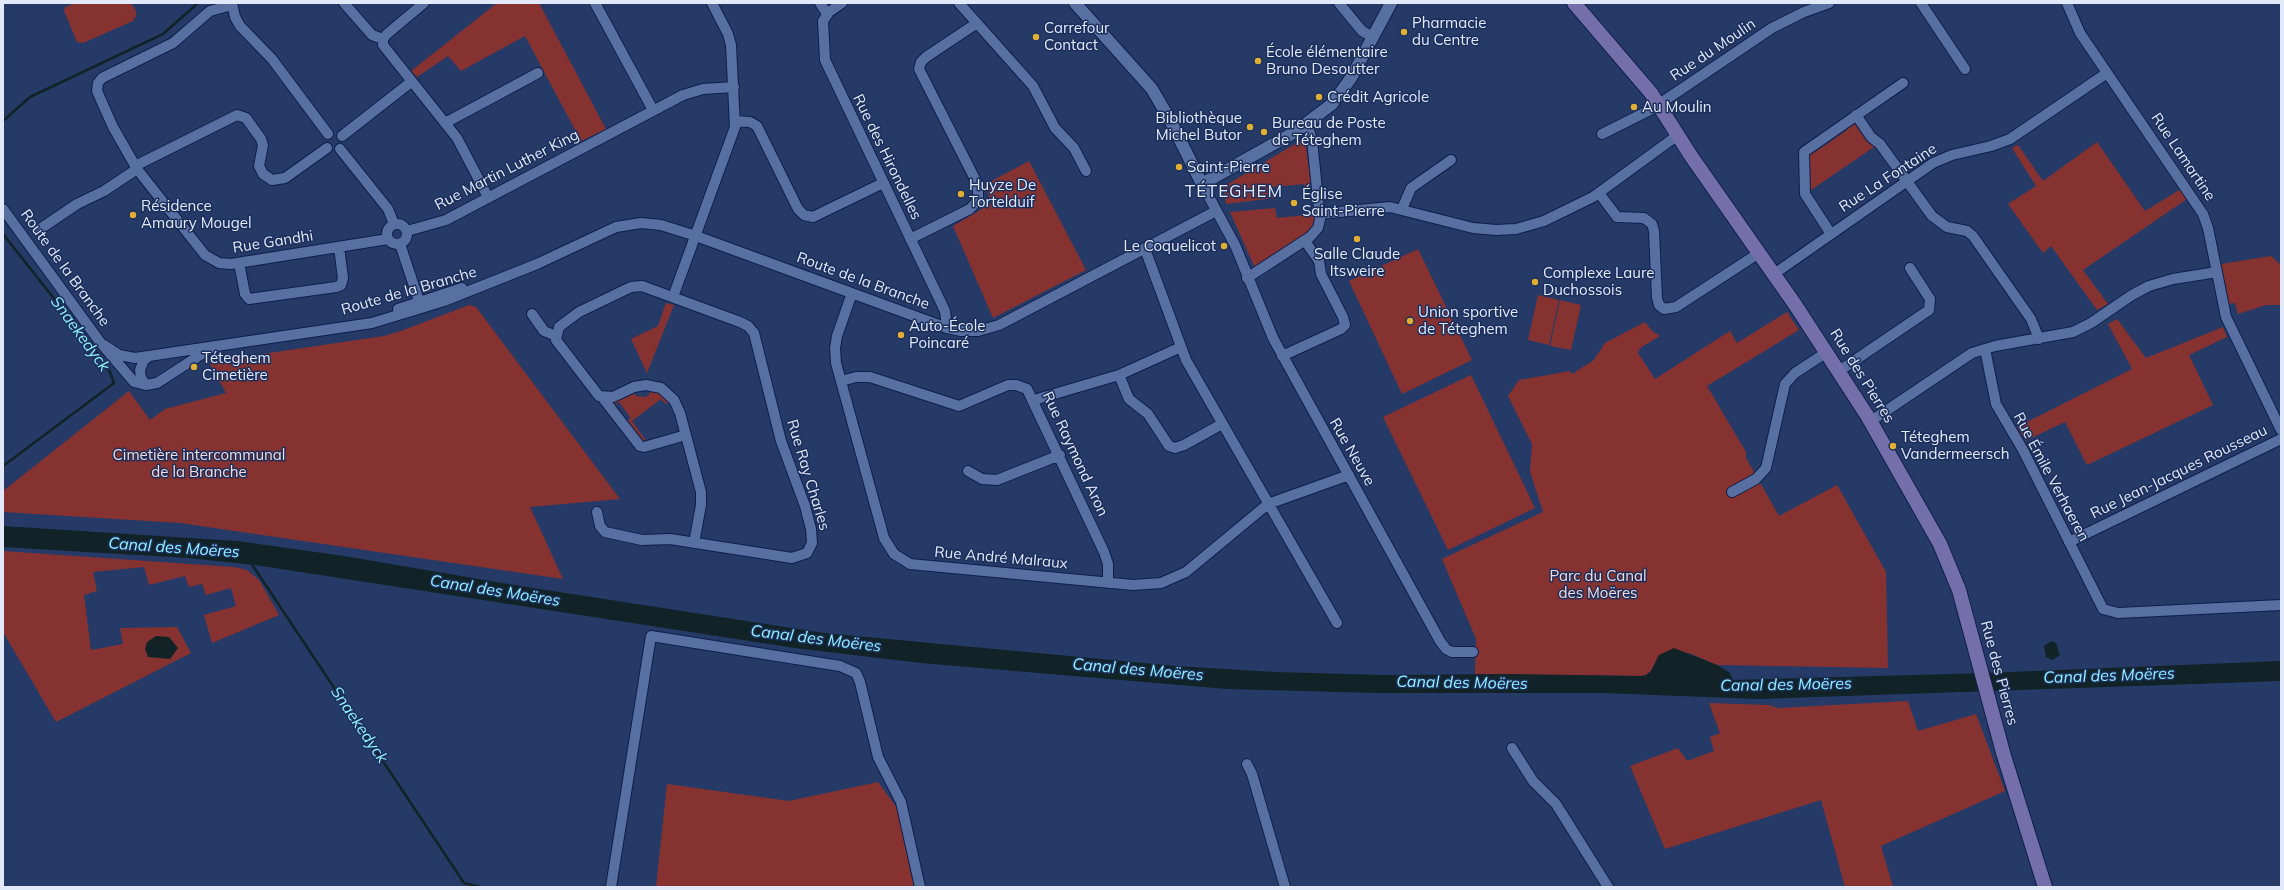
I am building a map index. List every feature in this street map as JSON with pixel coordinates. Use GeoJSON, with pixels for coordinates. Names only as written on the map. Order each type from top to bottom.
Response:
{"type":"FeatureCollection","features":[{"type":"Feature","properties":{"kind":"main road","name":"Rue des Pierres"},"geometry":{"type":"LineString","coordinates":[[1574,3],[1638,76],[1659,104],[1678,135],[1827,352],[1871,422],[1944,550],[1957,583],[1988,700],[2045,887]]}},
{"type":"Feature","properties":{"kind":"street"},"geometry":{"type":"LineString","coordinates":[[344,3],[372,35],[383,39]]}},
{"type":"Feature","properties":{"kind":"street"},"geometry":{"type":"LineString","coordinates":[[424,3],[388,32],[383,39],[384,46],[459,142],[488,197]]}},
{"type":"Feature","properties":{"kind":"street"},"geometry":{"type":"LineString","coordinates":[[595,3],[653,110]]}},
{"type":"Feature","properties":{"kind":"street"},"geometry":{"type":"LineString","coordinates":[[673,296],[733,134],[735,121],[731,40],[712,3]]}},
{"type":"Feature","properties":{"kind":"street"},"geometry":{"type":"LineString","coordinates":[[820,3],[827,14],[842,3]]}},
{"type":"Feature","properties":{"kind":"street"},"geometry":{"type":"LineString","coordinates":[[959,3],[1033,86],[1055,128],[1074,148],[1086,171]]}},
{"type":"Feature","properties":{"kind":"street"},"geometry":{"type":"LineString","coordinates":[[1075,3],[1149,85],[1170,120],[1202,184],[1307,124],[1329,108],[1341,94],[1391,3]]}},
{"type":"Feature","properties":{"kind":"street"},"geometry":{"type":"LineString","coordinates":[[1339,3],[1362,31],[1373,37]]}},
{"type":"Feature","properties":{"kind":"street","name":"Rue du Moulin"},"geometry":{"type":"LineString","coordinates":[[1602,134],[1659,104],[1772,28],[1809,10],[1829,3]]}},
{"type":"Feature","properties":{"kind":"street"},"geometry":{"type":"LineString","coordinates":[[1921,3],[1965,69]]}},
{"type":"Feature","properties":{"kind":"street","name":"Rue Lamartine"},"geometry":{"type":"LineString","coordinates":[[2067,3],[2078,29],[2201,210],[2208,228],[2222,303],[2227,321],[2281,430]]}},
{"type":"Feature","properties":{"kind":"street"},"geometry":{"type":"LineString","coordinates":[[232,4],[238,23],[272,59],[328,134]]}},
{"type":"Feature","properties":{"kind":"street","name":"Rue Gandhi"},"geometry":{"type":"LineString","coordinates":[[232,4],[210,11],[173,43],[102,78],[98,83],[97,91],[113,127],[136,167],[207,257],[223,264],[239,263],[388,239]]}},
{"type":"Feature","properties":{"kind":"street","name":"Rue des Hirondelles"},"geometry":{"type":"LineString","coordinates":[[827,14],[822,26],[825,60],[945,311],[947,328]]}},
{"type":"Feature","properties":{"kind":"street"},"geometry":{"type":"LineString","coordinates":[[910,239],[970,209],[978,200],[978,185],[919,69],[921,62],[926,57],[977,23]]}},
{"type":"Feature","properties":{"kind":"street"},"geometry":{"type":"LineString","coordinates":[[445,123],[538,73]]}},
{"type":"Feature","properties":{"kind":"street","name":"Rue La Fontaine"},"geometry":{"type":"LineString","coordinates":[[1774,274],[1933,163],[1947,157],[2010,139],[2108,73]]}},
{"type":"Feature","properties":{"kind":"street"},"geometry":{"type":"LineString","coordinates":[[342,136],[411,82]]}},
{"type":"Feature","properties":{"kind":"street"},"geometry":{"type":"LineString","coordinates":[[1831,234],[1805,194],[1802,156],[1806,148],[1903,83]]}},
{"type":"Feature","properties":{"kind":"street","name":"Rue Martin Luther King"},"geometry":{"type":"LineString","coordinates":[[407,231],[442,222],[653,110],[691,92],[734,86]]}},
{"type":"Feature","properties":{"kind":"street"},"geometry":{"type":"LineString","coordinates":[[40,229],[78,204],[104,191],[136,167],[237,115],[246,118],[261,139],[263,145],[259,166],[263,174],[272,180],[285,178],[327,148]]}},
{"type":"Feature","properties":{"kind":"street"},"geometry":{"type":"LineString","coordinates":[[1856,115],[1870,136],[1880,144],[1924,206],[1939,222],[1946,227],[1967,231],[1973,236],[2031,319],[2038,339]]}},
{"type":"Feature","properties":{"kind":"street"},"geometry":{"type":"LineString","coordinates":[[735,121],[750,122],[757,126],[798,209],[804,215],[813,217],[883,183]]}},
{"type":"Feature","properties":{"kind":"street"},"geometry":{"type":"LineString","coordinates":[[1248,278],[1304,241],[1317,230],[1319,214],[1312,140],[1307,124]]}},
{"type":"Feature","properties":{"kind":"street"},"geometry":{"type":"LineString","coordinates":[[336,132],[342,136],[344,142],[340,149],[332,151],[327,148],[325,139],[328,134],[336,132]]}},
{"type":"Feature","properties":{"kind":"street"},"geometry":{"type":"LineString","coordinates":[[1319,214],[1386,207],[1402,209],[1473,228],[1507,229],[1544,220],[1599,193],[1678,135]]}},
{"type":"Feature","properties":{"kind":"street"},"geometry":{"type":"LineString","coordinates":[[340,149],[388,209],[394,224]]}},
{"type":"Feature","properties":{"kind":"street"},"geometry":{"type":"LineString","coordinates":[[1402,209],[1408,193],[1413,186],[1451,160]]}},
{"type":"Feature","properties":{"kind":"street","name":"Rue Neuve"},"geometry":{"type":"LineString","coordinates":[[1202,184],[1231,239],[1268,329],[1282,356],[1442,644],[1452,652],[1473,652]]}},
{"type":"Feature","properties":{"kind":"street"},"geometry":{"type":"LineString","coordinates":[[1599,193],[1617,217],[1624,219],[1644,218],[1652,224],[1654,231],[1657,298],[1659,305],[1664,309],[1676,307],[1759,253]]}},
{"type":"Feature","properties":{"kind":"street","name":"Route de la Branche"},"geometry":{"type":"LineString","coordinates":[[3,209],[131,380],[146,385],[160,382],[215,346]]}},
{"type":"Feature","properties":{"kind":"street","name":"Route de la Branche"},"geometry":{"type":"LineString","coordinates":[[104,345],[125,357],[136,358],[372,322],[490,282],[626,224],[657,224],[696,236],[947,328],[970,331],[995,326],[1216,211]]}},
{"type":"Feature","properties":{"kind":"street"},"geometry":{"type":"LineString","coordinates":[[394,224],[401,225],[407,231],[407,238],[400,244],[393,243],[388,239],[388,230],[394,224]]}},
{"type":"Feature","properties":{"kind":"street"},"geometry":{"type":"LineString","coordinates":[[1282,356],[1341,329],[1345,325],[1343,317],[1321,274],[1319,261],[1304,241]]}},
{"type":"Feature","properties":{"kind":"street"},"geometry":{"type":"LineString","coordinates":[[400,244],[421,305]]}},
{"type":"Feature","properties":{"kind":"street"},"geometry":{"type":"LineString","coordinates":[[239,263],[245,294],[249,299],[328,288],[339,286],[343,280],[339,247]]}},
{"type":"Feature","properties":{"kind":"street"},"geometry":{"type":"LineString","coordinates":[[1145,249],[1181,347],[1222,424],[1337,623]]}},
{"type":"Feature","properties":{"kind":"street"},"geometry":{"type":"LineString","coordinates":[[1839,371],[1929,310],[1930,299],[1910,268]]}},
{"type":"Feature","properties":{"kind":"street"},"geometry":{"type":"LineString","coordinates":[[1871,422],[1964,358],[1985,349],[2062,335],[2082,328],[2149,286],[2217,272]]}},
{"type":"Feature","properties":{"kind":"street","name":"Rue Ray Charles"},"geometry":{"type":"LineString","coordinates":[[556,336],[559,327],[579,312],[631,287],[642,286],[673,296],[744,324],[756,336],[781,441],[803,500],[813,540],[812,546],[806,553],[792,558],[667,538],[642,540],[609,534],[602,529],[597,512]]}},
{"type":"Feature","properties":{"kind":"street","name":"Rue André Malraux"},"geometry":{"type":"LineString","coordinates":[[852,293],[835,344],[835,359],[884,538],[891,551],[900,559],[910,564],[1108,583],[1152,585],[1178,577],[1194,566],[1268,504],[1349,475]]}},
{"type":"Feature","properties":{"kind":"street"},"geometry":{"type":"LineString","coordinates":[[532,314],[544,331],[556,336],[558,345],[595,392],[602,397],[640,446],[644,447],[686,435]]}},
{"type":"Feature","properties":{"kind":"street"},"geometry":{"type":"LineString","coordinates":[[1034,400],[1119,375],[1181,347]]}},
{"type":"Feature","properties":{"kind":"street","name":"Rue Émile Verhaeren"},"geometry":{"type":"LineString","coordinates":[[1985,349],[1992,392],[1996,404],[2023,450],[2100,605],[2108,612],[2118,613],[2281,605]]}},
{"type":"Feature","properties":{"kind":"street"},"geometry":{"type":"LineString","coordinates":[[1732,492],[1756,479],[1766,468],[1785,384],[1795,373],[1827,352]]}},
{"type":"Feature","properties":{"kind":"street"},"geometry":{"type":"LineString","coordinates":[[146,385],[141,378],[140,370],[143,362],[149,356]]}},
{"type":"Feature","properties":{"kind":"street"},"geometry":{"type":"LineString","coordinates":[[1119,375],[1129,399],[1148,414],[1169,446],[1181,446],[1222,424]]}},
{"type":"Feature","properties":{"kind":"street","name":"Rue Raymond Aron"},"geometry":{"type":"LineString","coordinates":[[841,381],[856,377],[870,377],[959,406],[1008,385],[1016,385],[1027,389],[1034,400],[1106,555],[1108,583]]}},
{"type":"Feature","properties":{"kind":"street"},"geometry":{"type":"LineString","coordinates":[[602,397],[613,397],[638,386],[661,388],[669,394],[677,406],[701,495],[694,543]]}},
{"type":"Feature","properties":{"kind":"street","name":"Rue Jean-Jacques Rousseau"},"geometry":{"type":"LineString","coordinates":[[2069,542],[2281,438]]}},
{"type":"Feature","properties":{"kind":"street"},"geometry":{"type":"LineString","coordinates":[[968,471],[982,479],[999,479],[1060,455]]}},
{"type":"Feature","properties":{"kind":"street"},"geometry":{"type":"LineString","coordinates":[[611,887],[651,636],[840,666],[856,673],[860,682],[878,758],[902,802],[920,887]]}},
{"type":"Feature","properties":{"kind":"street"},"geometry":{"type":"LineString","coordinates":[[1512,748],[1533,781],[1556,804],[1608,887]]}},
{"type":"Feature","properties":{"kind":"street"},"geometry":{"type":"LineString","coordinates":[[1247,764],[1252,774],[1285,887]]}},
{"type":"Feature","properties":{"kind":"green space"},"geometry":{"type":"Polygon","coordinates":[[[76,3],[131,3],[136,11],[136,16],[133,21],[83,43],[77,42],[64,11],[65,7],[76,3]]]}},
{"type":"Feature","properties":{"kind":"green space"},"geometry":{"type":"Polygon","coordinates":[[[497,3],[539,3],[606,129],[581,141],[525,36],[461,71],[448,56],[417,77],[411,71],[497,3]]]}},
{"type":"Feature","properties":{"kind":"green space"},"geometry":{"type":"Polygon","coordinates":[[[1853,122],[1859,124],[1874,147],[1811,190],[1807,182],[1807,154],[1813,149],[1818,150],[1847,130],[1847,126],[1853,122]]]}},
{"type":"Feature","properties":{"kind":"green space"},"geometry":{"type":"Polygon","coordinates":[[[1305,138],[1311,187],[1305,188],[1304,184],[1273,187],[1274,198],[1226,204],[1223,187],[1305,138]]]}},
{"type":"Feature","properties":{"kind":"green space"},"geometry":{"type":"Polygon","coordinates":[[[2097,142],[2145,211],[2181,189],[2187,199],[2083,270],[2108,304],[2097,310],[2051,246],[2043,253],[2008,204],[2036,186],[2012,148],[2018,145],[2043,181],[2097,142]]]}},
{"type":"Feature","properties":{"kind":"green space"},"geometry":{"type":"Polygon","coordinates":[[[1029,161],[1086,270],[993,318],[953,226],[992,203],[984,185],[1029,161]]]}},
{"type":"Feature","properties":{"kind":"green space"},"geometry":{"type":"Polygon","coordinates":[[[1275,208],[1277,218],[1307,215],[1307,211],[1314,210],[1315,226],[1312,230],[1255,268],[1230,212],[1275,208]]]}},
{"type":"Feature","properties":{"kind":"green space","name":"Union sportive de Téteghem"},"geometry":{"type":"Polygon","coordinates":[[[1418,249],[1472,360],[1402,394],[1349,281],[1418,249]]]}},
{"type":"Feature","properties":{"kind":"green space"},"geometry":{"type":"Polygon","coordinates":[[[2271,256],[2281,265],[2281,305],[2266,305],[2238,314],[2235,303],[2229,304],[2221,264],[2271,256]]]}},
{"type":"Feature","properties":{"kind":"green space"},"geometry":{"type":"Polygon","coordinates":[[[1538,295],[1559,300],[1549,345],[1528,340],[1538,295]]]}},
{"type":"Feature","properties":{"kind":"green space"},"geometry":{"type":"Polygon","coordinates":[[[1560,300],[1581,305],[1571,350],[1550,346],[1560,300]]]}},
{"type":"Feature","properties":{"kind":"green space"},"geometry":{"type":"Polygon","coordinates":[[[666,303],[674,305],[647,373],[631,339],[658,326],[666,303]]]}},
{"type":"Feature","properties":{"kind":"green space","name":"Cimetière intercommunal de la Branche"},"geometry":{"type":"Polygon","coordinates":[[[469,305],[476,307],[620,499],[530,507],[563,579],[180,523],[3,512],[3,491],[129,391],[150,420],[165,409],[226,393],[210,364],[215,361],[384,336],[469,305]]]}},
{"type":"Feature","properties":{"kind":"green space","name":"Parc du Canal des Moëres"},"geometry":{"type":"Polygon","coordinates":[[[1787,312],[1799,330],[1707,386],[1746,452],[1746,458],[1779,516],[1837,485],[1886,572],[1888,668],[1717,665],[1689,653],[1659,655],[1651,671],[1646,675],[1641,676],[1475,674],[1476,639],[1442,559],[1543,512],[1530,472],[1532,444],[1508,396],[1519,380],[1570,371],[1572,374],[1594,360],[1605,343],[1645,322],[1652,331],[1660,336],[1640,348],[1638,353],[1655,379],[1730,331],[1737,343],[1787,312]]]}},
{"type":"Feature","properties":{"kind":"green space"},"geometry":{"type":"Polygon","coordinates":[[[2117,319],[2146,358],[2223,327],[2227,337],[2189,355],[2213,405],[2087,465],[2065,422],[2025,441],[2017,427],[2132,369],[2108,324],[2117,319]]]}},
{"type":"Feature","properties":{"kind":"green space"},"geometry":{"type":"Polygon","coordinates":[[[1471,375],[1535,508],[1448,550],[1383,417],[1471,375]]]}},
{"type":"Feature","properties":{"kind":"green space"},"geometry":{"type":"Polygon","coordinates":[[[651,389],[659,392],[670,402],[666,404],[661,399],[632,421],[647,442],[643,443],[625,422],[631,418],[619,402],[612,406],[611,404],[612,400],[633,391],[636,396],[645,397],[649,395],[651,389]]]}},
{"type":"Feature","properties":{"kind":"green space"},"geometry":{"type":"Polygon","coordinates":[[[3,551],[234,567],[247,570],[259,580],[279,615],[212,643],[204,615],[236,606],[231,588],[206,595],[202,584],[189,587],[185,576],[149,585],[144,567],[93,572],[97,591],[84,595],[91,650],[123,644],[120,628],[177,627],[191,653],[56,722],[3,632],[3,551]]]}},
{"type":"Feature","properties":{"kind":"green space"},"geometry":{"type":"Polygon","coordinates":[[[1908,701],[1918,731],[1976,714],[2005,791],[1881,846],[1893,887],[1845,887],[1821,800],[1665,849],[1630,766],[1678,748],[1687,761],[1714,751],[1710,737],[1720,733],[1709,703],[1769,705],[1778,708],[1908,701]]]}},
{"type":"Feature","properties":{"kind":"green space"},"geometry":{"type":"Polygon","coordinates":[[[878,782],[897,808],[914,887],[656,887],[667,784],[789,801],[878,782]]]}},
{"type":"Feature","properties":{"kind":"water","name":"Canal des Moëres"},"geometry":{"type":"Polygon","coordinates":[[[3,526],[237,541],[344,556],[514,585],[824,633],[1176,666],[1274,672],[1385,675],[1509,674],[1641,676],[1646,675],[1651,671],[1659,655],[1674,648],[1717,665],[1729,672],[1733,680],[1986,673],[2281,661],[2281,681],[1759,699],[1602,693],[1375,693],[1227,689],[921,663],[795,648],[255,565],[188,558],[3,547],[3,526]]]}},
{"type":"Feature","properties":{"kind":"water"},"geometry":{"type":"Polygon","coordinates":[[[156,636],[169,637],[178,648],[170,659],[148,657],[145,649],[147,642],[156,636]]]}},
{"type":"Feature","properties":{"kind":"water"},"geometry":{"type":"Polygon","coordinates":[[[2051,641],[2056,643],[2060,655],[2052,660],[2046,657],[2044,646],[2051,641]]]}},
{"type":"Feature","properties":{"kind":"waterway","name":"Snaekedyck"},"geometry":{"type":"LineString","coordinates":[[3,121],[30,97],[163,34],[198,3]]}},
{"type":"Feature","properties":{"kind":"waterway","name":"Snaekedyck"},"geometry":{"type":"LineString","coordinates":[[3,234],[97,353],[110,372],[114,383],[3,466]]}},
{"type":"Feature","properties":{"kind":"waterway","name":"Snaekedyck"},"geometry":{"type":"LineString","coordinates":[[251,563],[464,883],[480,887]]}},
{"type":"Feature","properties":{"kind":"place","name":"Pharmacie du Centre"},"geometry":{"type":"Point","coordinates":[1404,32]}},
{"type":"Feature","properties":{"kind":"place","name":"Carrefour Contact"},"geometry":{"type":"Point","coordinates":[1036,37]}},
{"type":"Feature","properties":{"kind":"place","name":"École élémentaire Bruno Desoutter"},"geometry":{"type":"Point","coordinates":[1258,61]}},
{"type":"Feature","properties":{"kind":"place","name":"Crédit Agricole"},"geometry":{"type":"Point","coordinates":[1319,97]}},
{"type":"Feature","properties":{"kind":"place","name":"Au Moulin"},"geometry":{"type":"Point","coordinates":[1634,107]}},
{"type":"Feature","properties":{"kind":"place","name":"Bibliothèque Michel Butor"},"geometry":{"type":"Point","coordinates":[1250,127]}},
{"type":"Feature","properties":{"kind":"place","name":"Bureau de Poste de Téteghem"},"geometry":{"type":"Point","coordinates":[1264,132]}},
{"type":"Feature","properties":{"kind":"place","name":"Saint-Pierre"},"geometry":{"type":"Point","coordinates":[1179,167]}},
{"type":"Feature","properties":{"kind":"place","name":"Huyze De Tortelduif"},"geometry":{"type":"Point","coordinates":[961,194]}},
{"type":"Feature","properties":{"kind":"place","name":"Église Saint-Pierre"},"geometry":{"type":"Point","coordinates":[1294,203]}},
{"type":"Feature","properties":{"kind":"place","name":"Résidence Amaury Mougel"},"geometry":{"type":"Point","coordinates":[133,215]}},
{"type":"Feature","properties":{"kind":"place","name":"Salle Claude Itsweire"},"geometry":{"type":"Point","coordinates":[1357,239]}},
{"type":"Feature","properties":{"kind":"place","name":"Le Coquelicot"},"geometry":{"type":"Point","coordinates":[1224,246]}},
{"type":"Feature","properties":{"kind":"place","name":"Complexe Laure Duchossois"},"geometry":{"type":"Point","coordinates":[1535,282]}},
{"type":"Feature","properties":{"kind":"place","name":"Union sportive de Téteghem"},"geometry":{"type":"Point","coordinates":[1410,321]}},
{"type":"Feature","properties":{"kind":"place","name":"Auto-École Poincaré"},"geometry":{"type":"Point","coordinates":[901,335]}},
{"type":"Feature","properties":{"kind":"place","name":"Téteghem Cimetière"},"geometry":{"type":"Point","coordinates":[194,367]}},
{"type":"Feature","properties":{"kind":"place","name":"Téteghem Vandermeersch"},"geometry":{"type":"Point","coordinates":[1893,446]}},
{"type":"Feature","properties":{"kind":"district","name":"TÉTEGHEM"},"geometry":{"type":"Point","coordinates":[1234,192]}}]}
